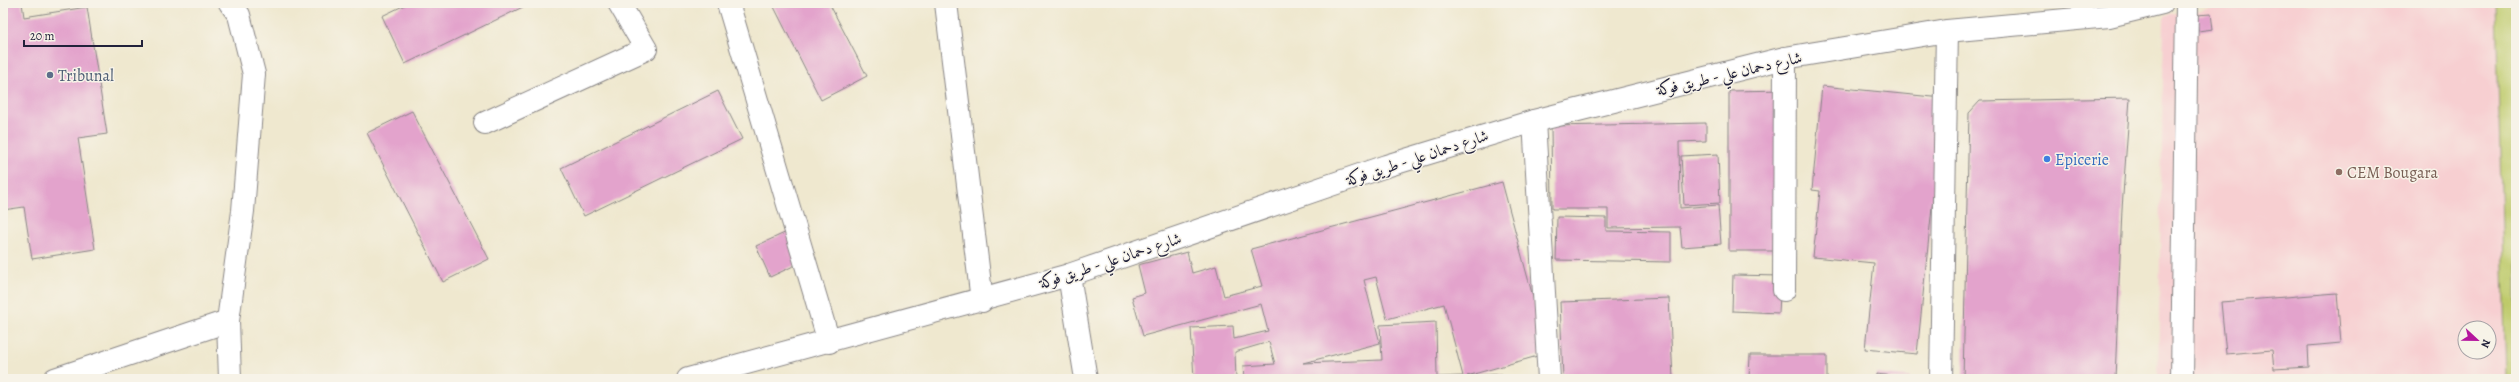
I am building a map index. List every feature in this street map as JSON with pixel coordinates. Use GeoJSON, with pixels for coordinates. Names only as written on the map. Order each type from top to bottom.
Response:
{"type":"FeatureCollection","features":[{"type":"Feature","properties":{"kind":"street"},"geometry":{"type":"LineString","coordinates":[[230,3],[239,15],[254,74],[243,211],[228,321],[230,379]]}},
{"type":"Feature","properties":{"kind":"street"},"geometry":{"type":"LineString","coordinates":[[485,123],[646,49],[619,3]]}},
{"type":"Feature","properties":{"kind":"street"},"geometry":{"type":"LineString","coordinates":[[728,3],[829,342]]}},
{"type":"Feature","properties":{"kind":"street"},"geometry":{"type":"LineString","coordinates":[[946,3],[982,301]]}},
{"type":"Feature","properties":{"kind":"street","name":"شارع دحمان علي - طريق فوكة"},"geometry":{"type":"LineString","coordinates":[[688,379],[982,301],[1070,276],[1386,166],[1534,121],[1785,58],[1947,31],[2109,16],[2162,3]]}},
{"type":"Feature","properties":{"kind":"street"},"geometry":{"type":"LineString","coordinates":[[2182,379],[2187,3]]}},
{"type":"Feature","properties":{"kind":"street"},"geometry":{"type":"LineString","coordinates":[[1940,379],[1947,31]]}},
{"type":"Feature","properties":{"kind":"street"},"geometry":{"type":"LineString","coordinates":[[1784,290],[1785,58]]}},
{"type":"Feature","properties":{"kind":"street"},"geometry":{"type":"LineString","coordinates":[[1534,121],[1549,379]]}},
{"type":"Feature","properties":{"kind":"street"},"geometry":{"type":"LineString","coordinates":[[1070,276],[1086,379]]}},
{"type":"Feature","properties":{"kind":"street"},"geometry":{"type":"LineString","coordinates":[[55,379],[228,321]]}},
{"type":"Feature","properties":{"kind":"shaded area","name":"CEM Bougara"},"geometry":{"type":"Polygon","coordinates":[[[2228,3],[2516,3],[2516,379],[2158,379],[2164,16],[2214,8],[2228,3]]]}},
{"type":"Feature","properties":{"kind":"green space"},"geometry":{"type":"Polygon","coordinates":[[[2496,3],[2516,3],[2516,379],[2506,379],[2496,3]]]}},
{"type":"Feature","properties":{"kind":"building","name":"Tribunal"},"geometry":{"type":"Polygon","coordinates":[[[3,3],[22,3],[24,17],[87,7],[107,134],[78,138],[95,249],[32,259],[24,207],[3,210],[3,3]]]}},
{"type":"Feature","properties":{"kind":"building"},"geometry":{"type":"Polygon","coordinates":[[[409,3],[531,3],[405,64],[382,16],[409,3]]]}},
{"type":"Feature","properties":{"kind":"building"},"geometry":{"type":"Polygon","coordinates":[[[772,3],[829,3],[867,76],[821,100],[772,3]]]}},
{"type":"Feature","properties":{"kind":"building"},"geometry":{"type":"Polygon","coordinates":[[[2211,14],[2213,29],[2198,31],[2196,15],[2211,14]]]}},
{"type":"Feature","properties":{"kind":"building"},"geometry":{"type":"Polygon","coordinates":[[[1822,86],[1943,98],[1917,354],[1865,349],[1874,263],[1813,257],[1820,191],[1812,190],[1822,86]]]}},
{"type":"Feature","properties":{"kind":"building"},"geometry":{"type":"Polygon","coordinates":[[[1788,90],[1787,251],[1729,251],[1729,91],[1788,90]]]}},
{"type":"Feature","properties":{"kind":"building"},"geometry":{"type":"Polygon","coordinates":[[[718,91],[742,139],[584,216],[561,168],[718,91]]]}},
{"type":"Feature","properties":{"kind":"building"},"geometry":{"type":"Polygon","coordinates":[[[2130,98],[2122,209],[2115,379],[1963,379],[1969,113],[1980,101],[2130,98]]]}},
{"type":"Feature","properties":{"kind":"building"},"geometry":{"type":"Polygon","coordinates":[[[412,111],[489,259],[443,282],[367,133],[412,111]]]}},
{"type":"Feature","properties":{"kind":"building"},"geometry":{"type":"Polygon","coordinates":[[[1706,123],[1706,141],[1679,142],[1680,208],[1718,205],[1721,244],[1682,247],[1680,227],[1608,228],[1608,209],[1552,209],[1551,126],[1706,123]]]}},
{"type":"Feature","properties":{"kind":"building"},"geometry":{"type":"Polygon","coordinates":[[[1718,154],[1720,203],[1684,205],[1681,156],[1718,154]]]}},
{"type":"Feature","properties":{"kind":"building"},"geometry":{"type":"Polygon","coordinates":[[[1502,182],[1548,353],[1467,376],[1502,374],[1502,379],[1244,379],[1243,366],[1275,364],[1269,342],[1235,352],[1236,379],[1194,379],[1191,328],[1233,326],[1234,339],[1268,331],[1261,304],[1143,336],[1132,297],[1145,293],[1138,265],[1187,252],[1192,273],[1216,266],[1224,296],[1262,286],[1251,249],[1502,182]],[[1376,277],[1364,280],[1380,343],[1303,363],[1382,360],[1380,325],[1436,322],[1437,377],[1463,376],[1444,304],[1387,319],[1376,277]]]}},
{"type":"Feature","properties":{"kind":"building"},"geometry":{"type":"Polygon","coordinates":[[[1557,217],[1606,218],[1606,231],[1671,232],[1671,262],[1556,260],[1557,217]]]}},
{"type":"Feature","properties":{"kind":"building"},"geometry":{"type":"Polygon","coordinates":[[[789,231],[802,262],[770,277],[756,246],[789,231]]]}},
{"type":"Feature","properties":{"kind":"building"},"geometry":{"type":"Polygon","coordinates":[[[1733,275],[1781,276],[1779,313],[1732,311],[1733,275]]]}},
{"type":"Feature","properties":{"kind":"building"},"geometry":{"type":"Polygon","coordinates":[[[2337,293],[2341,343],[2308,346],[2309,367],[2274,369],[2272,350],[2226,354],[2221,302],[2337,293]]]}},
{"type":"Feature","properties":{"kind":"building"},"geometry":{"type":"Polygon","coordinates":[[[1669,298],[1673,379],[1563,379],[1560,302],[1669,298]]]}},
{"type":"Feature","properties":{"kind":"building"},"geometry":{"type":"Polygon","coordinates":[[[1750,355],[1827,355],[1827,379],[1749,379],[1750,355]]]}},
{"type":"Feature","properties":{"kind":"building"},"geometry":{"type":"Polygon","coordinates":[[[1876,374],[1911,378],[1911,379],[1876,379],[1876,374]]]}},
{"type":"Feature","properties":{"kind":"place","name":"Tribunal"},"geometry":{"type":"Point","coordinates":[50,75]}},
{"type":"Feature","properties":{"kind":"place","name":"Epicerie"},"geometry":{"type":"Point","coordinates":[2047,159]}},
{"type":"Feature","properties":{"kind":"place","name":"CEM Bougara"},"geometry":{"type":"Point","coordinates":[2339,172]}}]}
